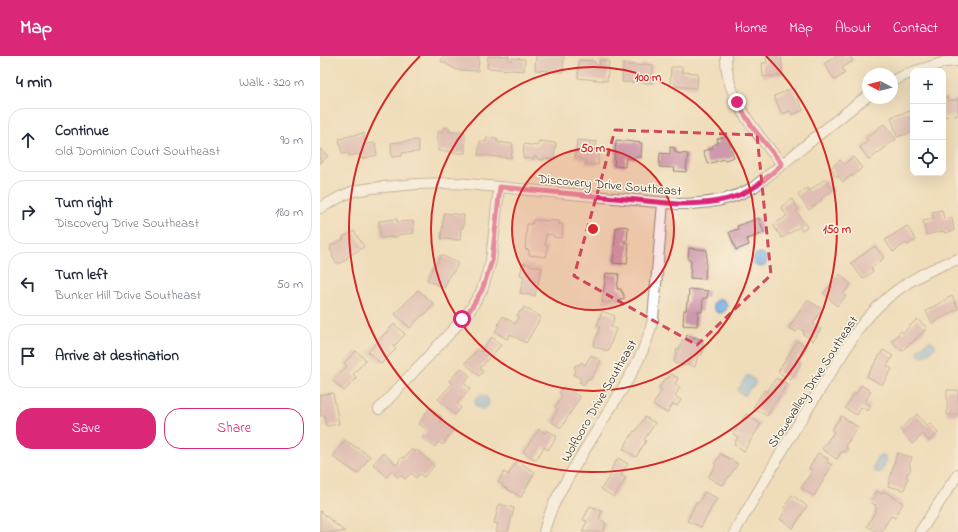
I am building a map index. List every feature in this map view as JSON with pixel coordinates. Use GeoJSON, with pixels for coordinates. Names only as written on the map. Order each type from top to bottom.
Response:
{"type":"FeatureCollection","features":[{"type":"Feature","properties":{"kind":"street"},"geometry":{"type":"LineString","coordinates":[[726,56],[729,78],[737,102],[753,128],[782,164]]}},
{"type":"Feature","properties":{"kind":"street"},"geometry":{"type":"LineString","coordinates":[[926,68],[945,62],[958,61]]}},
{"type":"Feature","properties":{"kind":"street"},"geometry":{"type":"LineString","coordinates":[[898,79],[910,74]]}},
{"type":"Feature","properties":{"kind":"street","name":"Discovery Drive Southeast"},"geometry":{"type":"LineString","coordinates":[[320,208],[354,191],[417,184],[456,183],[678,204],[700,204],[727,199],[754,187],[862,100]]}},
{"type":"Feature","properties":{"kind":"street"},"geometry":{"type":"LineString","coordinates":[[379,409],[453,330],[470,310],[482,290],[492,261],[500,187]]}},
{"type":"Feature","properties":{"kind":"street","name":"Wolfboro Drive Southeast"},"geometry":{"type":"LineString","coordinates":[[544,532],[558,494],[623,388],[640,358],[650,333],[653,319],[663,203]]}},
{"type":"Feature","properties":{"kind":"street","name":"Stowevalley Drive Southeast"},"geometry":{"type":"LineString","coordinates":[[735,532],[792,434],[859,328],[888,298],[912,280],[939,266],[958,259]]}},
{"type":"Feature","properties":{"kind":"street"},"geometry":{"type":"LineString","coordinates":[[920,532],[958,474]]}},
{"type":"Feature","properties":{"kind":"highlighted area"},"geometry":{"type":"Polygon","coordinates":[[[615,130],[757,135],[771,275],[697,345],[574,276],[615,130]]]}},
{"type":"Feature","properties":{"kind":"water"},"geometry":{"type":"Polygon","coordinates":[[[757,253],[763,253],[767,257],[767,263],[763,267],[757,267],[753,263],[753,257],[757,253]]]}},
{"type":"Feature","properties":{"kind":"water"},"geometry":{"type":"Polygon","coordinates":[[[717,299],[723,299],[727,303],[727,309],[723,313],[717,313],[713,309],[713,303],[717,299]]]}},
{"type":"Feature","properties":{"kind":"water"},"geometry":{"type":"Polygon","coordinates":[[[928,341],[935,344],[935,348],[925,356],[919,356],[918,350],[928,341]]]}},
{"type":"Feature","properties":{"kind":"water"},"geometry":{"type":"Polygon","coordinates":[[[747,375],[755,380],[754,382],[756,383],[753,387],[751,387],[745,396],[737,391],[747,375]]]}},
{"type":"Feature","properties":{"kind":"water"},"geometry":{"type":"Polygon","coordinates":[[[479,395],[485,395],[489,399],[489,405],[485,409],[479,409],[475,405],[475,399],[479,395]]]}},
{"type":"Feature","properties":{"kind":"water"},"geometry":{"type":"Polygon","coordinates":[[[883,455],[887,460],[881,472],[878,473],[874,471],[873,468],[878,456],[883,455]]]}},
{"type":"Feature","properties":{"kind":"building"},"geometry":{"type":"Polygon","coordinates":[[[444,56],[479,56],[478,71],[457,70],[441,61],[444,56]]]}},
{"type":"Feature","properties":{"kind":"building"},"geometry":{"type":"Polygon","coordinates":[[[488,56],[509,56],[509,60],[511,61],[512,58],[525,59],[524,71],[487,68],[488,56]]]}},
{"type":"Feature","properties":{"kind":"building"},"geometry":{"type":"Polygon","coordinates":[[[536,56],[564,56],[563,72],[535,70],[536,56]]]}},
{"type":"Feature","properties":{"kind":"building"},"geometry":{"type":"Polygon","coordinates":[[[766,56],[781,56],[783,75],[763,77],[762,63],[767,63],[766,56]]]}},
{"type":"Feature","properties":{"kind":"building"},"geometry":{"type":"Polygon","coordinates":[[[836,56],[850,56],[853,61],[842,68],[845,73],[835,80],[824,64],[836,56]]]}},
{"type":"Feature","properties":{"kind":"building"},"geometry":{"type":"Polygon","coordinates":[[[579,60],[594,61],[599,67],[600,60],[609,61],[607,81],[578,78],[579,60]]]}},
{"type":"Feature","properties":{"kind":"building"},"geometry":{"type":"Polygon","coordinates":[[[623,64],[642,66],[642,64],[653,65],[652,83],[622,82],[623,64]]]}},
{"type":"Feature","properties":{"kind":"building"},"geometry":{"type":"Polygon","coordinates":[[[671,67],[682,67],[682,72],[698,73],[697,88],[670,86],[671,67]]]}},
{"type":"Feature","properties":{"kind":"building"},"geometry":{"type":"Polygon","coordinates":[[[793,88],[803,110],[792,115],[790,111],[782,114],[774,96],[793,88]]]}},
{"type":"Feature","properties":{"kind":"building"},"geometry":{"type":"Polygon","coordinates":[[[946,97],[948,101],[958,99],[958,115],[946,116],[946,97]]]}},
{"type":"Feature","properties":{"kind":"building"},"geometry":{"type":"Polygon","coordinates":[[[910,111],[910,133],[897,137],[891,117],[910,111]]]}},
{"type":"Feature","properties":{"kind":"building"},"geometry":{"type":"Polygon","coordinates":[[[884,124],[896,139],[869,160],[860,147],[868,141],[866,138],[884,124]]]}},
{"type":"Feature","properties":{"kind":"building"},"geometry":{"type":"Polygon","coordinates":[[[443,128],[449,128],[449,132],[465,132],[465,153],[438,151],[438,132],[443,132],[443,128]]]}},
{"type":"Feature","properties":{"kind":"building"},"geometry":{"type":"Polygon","coordinates":[[[364,133],[365,144],[375,143],[377,155],[361,159],[360,154],[349,156],[348,153],[342,154],[339,139],[364,133]]]}},
{"type":"Feature","properties":{"kind":"building"},"geometry":{"type":"Polygon","coordinates":[[[727,136],[734,157],[708,164],[703,151],[713,148],[712,146],[718,143],[717,139],[727,136]]]}},
{"type":"Feature","properties":{"kind":"building"},"geometry":{"type":"Polygon","coordinates":[[[487,137],[497,138],[497,142],[513,144],[511,158],[478,155],[480,141],[486,142],[487,137]]]}},
{"type":"Feature","properties":{"kind":"building"},"geometry":{"type":"Polygon","coordinates":[[[418,140],[419,152],[402,153],[402,156],[392,157],[391,143],[418,140]]]}},
{"type":"Feature","properties":{"kind":"building"},"geometry":{"type":"Polygon","coordinates":[[[577,140],[597,142],[596,152],[599,153],[598,165],[585,164],[586,160],[581,160],[581,158],[575,157],[577,140]]]}},
{"type":"Feature","properties":{"kind":"building"},"geometry":{"type":"Polygon","coordinates":[[[616,140],[642,143],[641,157],[635,157],[635,159],[626,158],[625,167],[614,166],[616,140]]]}},
{"type":"Feature","properties":{"kind":"building"},"geometry":{"type":"Polygon","coordinates":[[[539,141],[556,143],[554,159],[537,159],[535,156],[534,159],[523,158],[524,144],[538,146],[539,141]]]}},
{"type":"Feature","properties":{"kind":"building"},"geometry":{"type":"Polygon","coordinates":[[[670,147],[675,148],[675,152],[677,153],[688,154],[686,172],[674,171],[675,168],[659,167],[660,153],[670,154],[670,147]]]}},
{"type":"Feature","properties":{"kind":"building"},"geometry":{"type":"Polygon","coordinates":[[[320,149],[328,156],[320,164],[320,149]]]}},
{"type":"Feature","properties":{"kind":"building"},"geometry":{"type":"Polygon","coordinates":[[[853,157],[862,168],[852,177],[851,175],[843,182],[838,176],[836,177],[831,168],[840,160],[844,164],[853,157]]]}},
{"type":"Feature","properties":{"kind":"building"},"geometry":{"type":"Polygon","coordinates":[[[825,179],[833,190],[809,210],[798,195],[807,188],[809,191],[825,179]]]}},
{"type":"Feature","properties":{"kind":"building"},"geometry":{"type":"Polygon","coordinates":[[[792,199],[799,209],[796,211],[807,227],[802,231],[799,227],[782,238],[773,225],[787,216],[781,207],[792,199]]]}},
{"type":"Feature","properties":{"kind":"building"},"geometry":{"type":"Polygon","coordinates":[[[942,210],[944,219],[952,217],[954,231],[944,233],[944,231],[926,235],[923,221],[934,219],[932,212],[942,210]]]}},
{"type":"Feature","properties":{"kind":"building"},"geometry":{"type":"Polygon","coordinates":[[[444,213],[464,215],[460,240],[441,239],[444,213]]]}},
{"type":"Feature","properties":{"kind":"building"},"geometry":{"type":"Polygon","coordinates":[[[759,218],[764,233],[747,239],[749,245],[736,250],[729,232],[738,229],[737,226],[759,218]]]}},
{"type":"Feature","properties":{"kind":"building"},"geometry":{"type":"Polygon","coordinates":[[[397,219],[397,222],[413,221],[414,233],[397,235],[397,237],[381,238],[379,221],[397,219]]]}},
{"type":"Feature","properties":{"kind":"building"},"geometry":{"type":"Polygon","coordinates":[[[533,220],[559,221],[559,224],[563,224],[562,238],[546,234],[545,245],[548,245],[546,257],[529,255],[529,250],[525,249],[527,224],[532,224],[533,220]]]}},
{"type":"Feature","properties":{"kind":"building"},"geometry":{"type":"Polygon","coordinates":[[[907,226],[916,240],[907,245],[906,243],[893,252],[885,240],[907,226]]]}},
{"type":"Feature","properties":{"kind":"building"},"geometry":{"type":"Polygon","coordinates":[[[616,227],[628,227],[627,241],[624,241],[624,243],[629,243],[627,264],[613,263],[616,227]]]}},
{"type":"Feature","properties":{"kind":"building"},"geometry":{"type":"Polygon","coordinates":[[[354,231],[364,247],[339,264],[338,262],[336,263],[332,256],[330,246],[344,239],[343,237],[354,231]]]}},
{"type":"Feature","properties":{"kind":"building"},"geometry":{"type":"Polygon","coordinates":[[[875,246],[884,258],[871,268],[873,271],[863,279],[851,263],[875,246]]]}},
{"type":"Feature","properties":{"kind":"building"},"geometry":{"type":"Polygon","coordinates":[[[689,248],[707,250],[705,279],[690,278],[691,260],[688,260],[689,248]]]}},
{"type":"Feature","properties":{"kind":"building"},"geometry":{"type":"Polygon","coordinates":[[[441,255],[458,263],[453,273],[451,272],[444,288],[427,280],[441,255]]]}},
{"type":"Feature","properties":{"kind":"building"},"geometry":{"type":"Polygon","coordinates":[[[523,263],[542,268],[535,296],[520,293],[524,276],[520,275],[523,263]]]}},
{"type":"Feature","properties":{"kind":"building"},"geometry":{"type":"Polygon","coordinates":[[[606,273],[619,274],[617,289],[621,289],[621,292],[623,292],[624,295],[624,299],[622,298],[620,302],[602,302],[606,273]]]}},
{"type":"Feature","properties":{"kind":"building"},"geometry":{"type":"Polygon","coordinates":[[[840,274],[851,284],[843,294],[846,296],[837,306],[823,293],[840,274]]]}},
{"type":"Feature","properties":{"kind":"building"},"geometry":{"type":"Polygon","coordinates":[[[689,289],[708,291],[707,298],[703,298],[702,312],[698,311],[697,326],[683,325],[684,310],[686,310],[688,302],[689,289]]]}},
{"type":"Feature","properties":{"kind":"building"},"geometry":{"type":"Polygon","coordinates":[[[418,290],[434,304],[410,328],[395,314],[418,290]]]}},
{"type":"Feature","properties":{"kind":"building"},"geometry":{"type":"Polygon","coordinates":[[[952,296],[958,309],[932,323],[926,311],[952,296]]]}},
{"type":"Feature","properties":{"kind":"building"},"geometry":{"type":"Polygon","coordinates":[[[807,300],[822,309],[813,324],[821,329],[813,341],[803,334],[804,331],[799,328],[796,332],[789,328],[807,300]]]}},
{"type":"Feature","properties":{"kind":"building"},"geometry":{"type":"Polygon","coordinates":[[[524,307],[541,317],[526,343],[510,334],[507,339],[495,332],[503,316],[515,324],[519,317],[517,316],[524,307]]]}},
{"type":"Feature","properties":{"kind":"building"},"geometry":{"type":"Polygon","coordinates":[[[602,311],[615,316],[611,327],[616,329],[608,351],[593,346],[600,327],[597,326],[602,311]]]}},
{"type":"Feature","properties":{"kind":"building"},"geometry":{"type":"Polygon","coordinates":[[[917,319],[927,328],[902,351],[892,341],[901,331],[903,333],[917,319]]]}},
{"type":"Feature","properties":{"kind":"building"},"geometry":{"type":"Polygon","coordinates":[[[394,324],[405,334],[395,345],[392,345],[396,349],[381,364],[368,352],[394,324]]]}},
{"type":"Feature","properties":{"kind":"building"},"geometry":{"type":"Polygon","coordinates":[[[687,335],[703,340],[702,346],[704,346],[702,355],[698,354],[695,367],[686,364],[686,366],[674,363],[677,349],[679,350],[682,340],[685,340],[687,335]]]}},
{"type":"Feature","properties":{"kind":"building"},"geometry":{"type":"Polygon","coordinates":[[[492,337],[501,345],[480,368],[483,372],[479,376],[465,363],[478,349],[481,352],[492,337]]]}},
{"type":"Feature","properties":{"kind":"building"},"geometry":{"type":"Polygon","coordinates":[[[797,341],[807,347],[801,357],[799,356],[796,360],[801,363],[791,380],[778,372],[797,341]]]}},
{"type":"Feature","properties":{"kind":"building"},"geometry":{"type":"Polygon","coordinates":[[[883,350],[893,356],[887,366],[892,369],[882,385],[867,376],[883,350]]]}},
{"type":"Feature","properties":{"kind":"building"},"geometry":{"type":"Polygon","coordinates":[[[356,351],[366,360],[353,374],[357,378],[344,391],[333,381],[347,366],[344,363],[356,351]]]}},
{"type":"Feature","properties":{"kind":"building"},"geometry":{"type":"Polygon","coordinates":[[[591,355],[601,361],[590,380],[587,379],[584,385],[579,382],[581,379],[573,374],[576,371],[574,367],[579,365],[581,362],[585,365],[591,355]]]}},
{"type":"Feature","properties":{"kind":"building"},"geometry":{"type":"Polygon","coordinates":[[[461,368],[470,376],[464,383],[470,389],[457,403],[461,408],[455,415],[438,399],[452,384],[449,381],[461,368]]]}},
{"type":"Feature","properties":{"kind":"building"},"geometry":{"type":"Polygon","coordinates":[[[671,374],[678,378],[675,384],[680,387],[675,396],[681,400],[677,406],[673,404],[667,413],[653,405],[662,390],[659,388],[671,374]]]}},
{"type":"Feature","properties":{"kind":"building"},"geometry":{"type":"Polygon","coordinates":[[[776,378],[787,384],[767,416],[753,408],[764,390],[767,392],[776,378]]]}},
{"type":"Feature","properties":{"kind":"building"},"geometry":{"type":"Polygon","coordinates":[[[861,385],[871,391],[865,402],[871,406],[868,411],[861,407],[857,415],[845,408],[861,385]]]}},
{"type":"Feature","properties":{"kind":"building"},"geometry":{"type":"Polygon","coordinates":[[[563,387],[580,397],[561,428],[551,421],[558,409],[555,407],[562,395],[559,394],[563,387]]]}},
{"type":"Feature","properties":{"kind":"building"},"geometry":{"type":"Polygon","coordinates":[[[947,390],[958,390],[958,415],[947,415],[947,390]]]}},
{"type":"Feature","properties":{"kind":"building"},"geometry":{"type":"Polygon","coordinates":[[[333,393],[339,424],[326,426],[324,415],[320,416],[320,395],[333,393]]]}},
{"type":"Feature","properties":{"kind":"building"},"geometry":{"type":"Polygon","coordinates":[[[429,408],[442,417],[440,421],[453,430],[443,445],[438,442],[435,447],[422,438],[427,430],[419,424],[429,408]]]}},
{"type":"Feature","properties":{"kind":"building"},"geometry":{"type":"Polygon","coordinates":[[[746,414],[761,424],[744,451],[734,444],[738,437],[733,434],[746,414]]]}},
{"type":"Feature","properties":{"kind":"building"},"geometry":{"type":"Polygon","coordinates":[[[917,414],[927,426],[930,423],[938,433],[929,441],[923,434],[912,444],[900,429],[917,414]]]}},
{"type":"Feature","properties":{"kind":"building"},"geometry":{"type":"Polygon","coordinates":[[[841,416],[858,427],[846,445],[847,449],[845,452],[841,452],[837,459],[822,449],[834,432],[832,430],[841,416]]]}},
{"type":"Feature","properties":{"kind":"building"},"geometry":{"type":"Polygon","coordinates":[[[645,417],[655,423],[644,440],[646,441],[636,457],[623,449],[645,417]]]}},
{"type":"Feature","properties":{"kind":"building"},"geometry":{"type":"Polygon","coordinates":[[[539,429],[545,433],[547,430],[557,436],[548,450],[544,447],[536,460],[523,452],[539,429]]]}},
{"type":"Feature","properties":{"kind":"building"},"geometry":{"type":"Polygon","coordinates":[[[345,440],[370,456],[358,474],[333,457],[345,440]]]}},
{"type":"Feature","properties":{"kind":"building"},"geometry":{"type":"Polygon","coordinates":[[[412,449],[415,452],[417,450],[434,466],[424,477],[420,474],[416,478],[411,473],[405,479],[400,475],[398,477],[391,471],[387,477],[373,464],[383,453],[397,465],[402,457],[404,458],[412,449]]]}},
{"type":"Feature","properties":{"kind":"building"},"geometry":{"type":"Polygon","coordinates":[[[818,453],[828,459],[827,462],[832,465],[814,496],[801,488],[813,470],[809,468],[818,453]]]}},
{"type":"Feature","properties":{"kind":"building"},"geometry":{"type":"Polygon","coordinates":[[[897,453],[912,457],[909,466],[911,467],[906,477],[908,478],[904,490],[888,486],[897,453]]]}},
{"type":"Feature","properties":{"kind":"building"},"geometry":{"type":"Polygon","coordinates":[[[721,454],[738,464],[723,485],[708,477],[721,454]]]}},
{"type":"Feature","properties":{"kind":"building"},"geometry":{"type":"Polygon","coordinates":[[[618,458],[628,464],[621,475],[626,478],[614,497],[601,489],[613,471],[611,469],[618,458]]]}},
{"type":"Feature","properties":{"kind":"building"},"geometry":{"type":"Polygon","coordinates":[[[517,461],[535,472],[521,497],[498,482],[504,472],[508,475],[517,461]]]}},
{"type":"Feature","properties":{"kind":"building"},"geometry":{"type":"Polygon","coordinates":[[[877,491],[882,494],[884,491],[903,503],[895,518],[891,516],[881,532],[877,532],[867,526],[877,508],[875,507],[876,505],[871,503],[877,491]]]}},
{"type":"Feature","properties":{"kind":"building"},"geometry":{"type":"Polygon","coordinates":[[[704,492],[717,498],[701,527],[687,521],[696,502],[699,503],[704,492]]]}},
{"type":"Feature","properties":{"kind":"building"},"geometry":{"type":"Polygon","coordinates":[[[792,495],[807,506],[793,528],[780,519],[786,510],[784,508],[792,495]]]}},
{"type":"Feature","properties":{"kind":"building"},"geometry":{"type":"Polygon","coordinates":[[[499,504],[514,508],[508,532],[496,532],[498,524],[494,523],[499,504]]]}},
{"type":"Feature","properties":{"kind":"building"},"geometry":{"type":"Polygon","coordinates":[[[590,506],[602,511],[599,519],[606,524],[603,532],[582,532],[587,521],[583,520],[590,506]]]}},
{"type":"Feature","properties":{"kind":"building"},"geometry":{"type":"Polygon","coordinates":[[[320,511],[345,532],[320,532],[320,511]]]}},
{"type":"Feature","properties":{"kind":"route"},"geometry":{"type":"LineString","coordinates":[[462,319],[470,310],[482,290],[492,261],[500,187],[678,204],[700,204],[727,199],[754,187],[782,164],[753,128],[737,102]]}}]}
